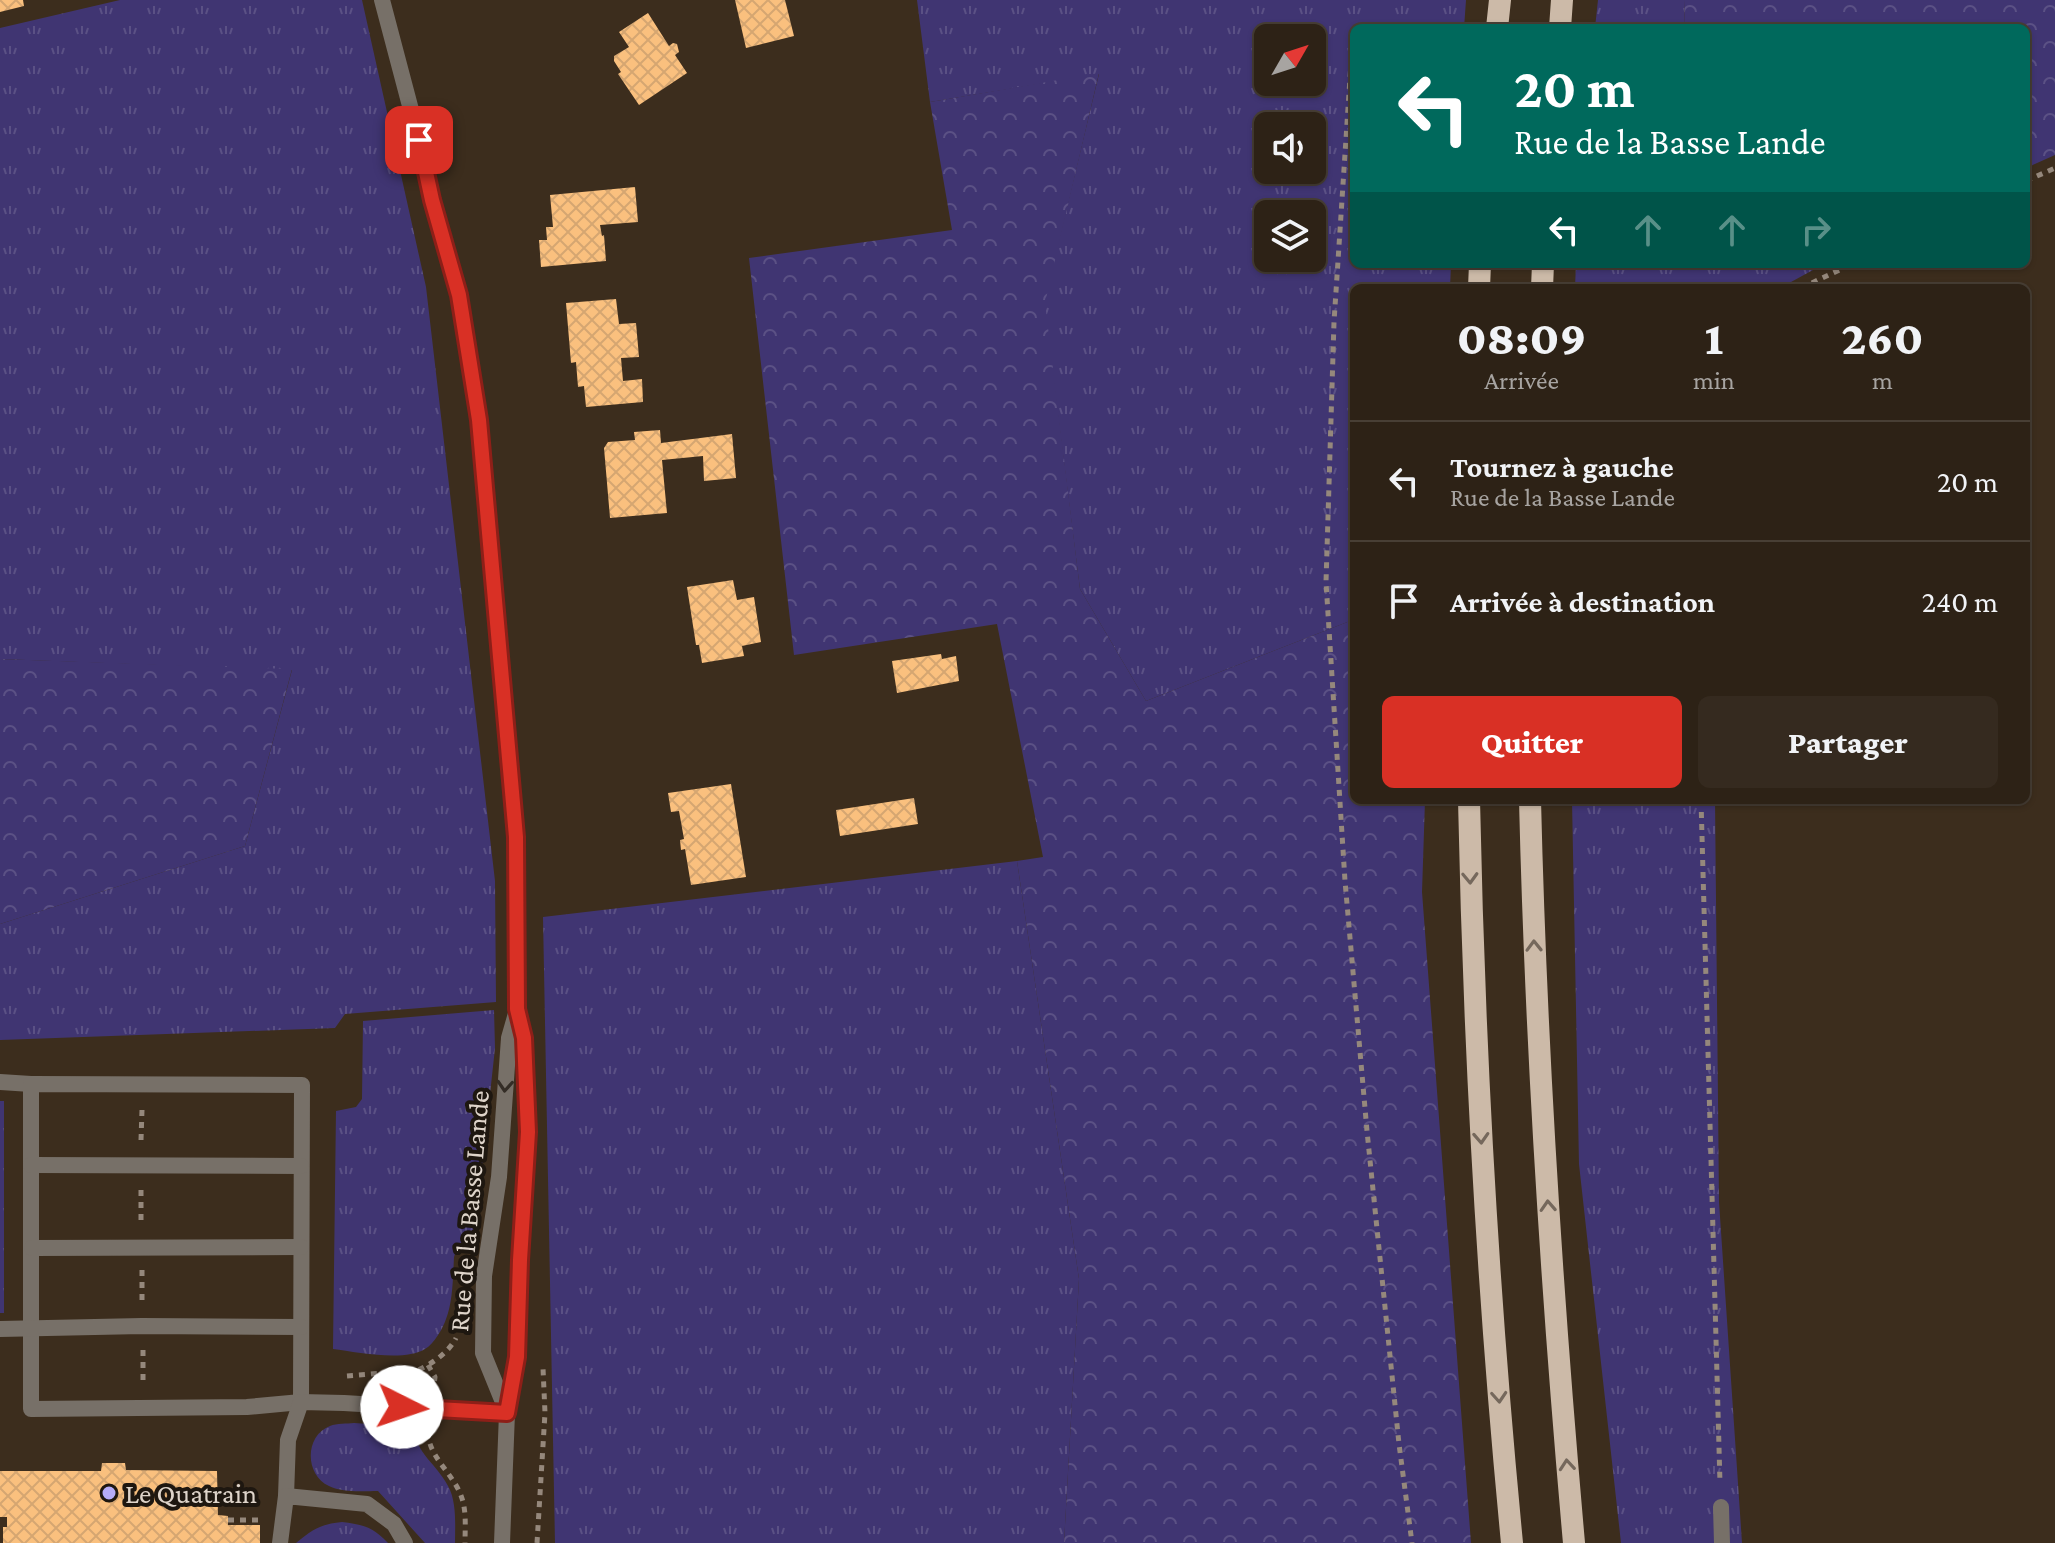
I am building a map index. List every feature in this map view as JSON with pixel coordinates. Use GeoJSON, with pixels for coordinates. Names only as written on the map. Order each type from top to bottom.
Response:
{"type":"FeatureCollection","features":[{"type":"Feature","properties":{"kind":"highway"},"geometry":{"type":"LineString","coordinates":[[1497,24],[1500,0]]}},
{"type":"Feature","properties":{"kind":"highway"},"geometry":{"type":"LineString","coordinates":[[1560,24],[1562,0]]}},
{"type":"Feature","properties":{"kind":"highway"},"geometry":{"type":"LineString","coordinates":[[1469,804],[1475,1024],[1483,1166],[1512,1543]]}},
{"type":"Feature","properties":{"kind":"highway"},"geometry":{"type":"LineString","coordinates":[[1530,804],[1534,960],[1549,1228],[1574,1543]]}},
{"type":"Feature","properties":{"kind":"street","name":"Rue de la Basse Lande"},"geometry":{"type":"LineString","coordinates":[[382,0],[459,295],[479,420],[516,837],[517,1009],[524,1038],[528,1132],[517,1357],[507,1413],[502,1543]]}},
{"type":"Feature","properties":{"kind":"street","name":"Rue de la Basse Lande"},"geometry":{"type":"LineString","coordinates":[[507,1413],[483,1353],[484,1276],[499,1177],[509,1038],[517,1009]]}},
{"type":"Feature","properties":{"kind":"street"},"geometry":{"type":"LineString","coordinates":[[0,1082],[302,1085],[301,1402],[288,1440],[280,1543]]}},
{"type":"Feature","properties":{"kind":"street"},"geometry":{"type":"LineString","coordinates":[[31,1084],[31,1409],[247,1407],[301,1402],[507,1413]]}},
{"type":"Feature","properties":{"kind":"street"},"geometry":{"type":"LineString","coordinates":[[31,1165],[301,1166]]}},
{"type":"Feature","properties":{"kind":"street"},"geometry":{"type":"LineString","coordinates":[[32,1248],[301,1247]]}},
{"type":"Feature","properties":{"kind":"street"},"geometry":{"type":"LineString","coordinates":[[0,1329],[301,1327]]}},
{"type":"Feature","properties":{"kind":"street"},"geometry":{"type":"LineString","coordinates":[[286,1496],[367,1504],[394,1524],[405,1543]]}},
{"type":"Feature","properties":{"kind":"street"},"geometry":{"type":"LineString","coordinates":[[1721,1507],[1722,1543]]}},
{"type":"Feature","properties":{"kind":"path"},"geometry":{"type":"LineString","coordinates":[[1350,78],[1334,322],[1326,582],[1345,881],[1363,1084],[1399,1444],[1412,1543]]}},
{"type":"Feature","properties":{"kind":"path"},"geometry":{"type":"LineString","coordinates":[[2030,179],[2055,168]]}},
{"type":"Feature","properties":{"kind":"path"},"geometry":{"type":"LineString","coordinates":[[1810,284],[1844,268]]}},
{"type":"Feature","properties":{"kind":"path"},"geometry":{"type":"LineString","coordinates":[[1701,804],[1721,1507]]}},
{"type":"Feature","properties":{"kind":"path","name":"Rue de la Basse Lande"},"geometry":{"type":"LineString","coordinates":[[428,1365],[435,1377],[428,1437],[430,1448],[461,1494],[465,1543]]}},
{"type":"Feature","properties":{"kind":"green space"},"geometry":{"type":"Polygon","coordinates":[[[120,0],[362,0],[426,287],[495,881],[496,1002],[345,1014],[335,1028],[0,1040],[0,924],[245,846],[292,670],[0,659],[0,28],[120,0]]]}},
{"type":"Feature","properties":{"kind":"green space"},"geometry":{"type":"Polygon","coordinates":[[[917,0],[1466,0],[1464,24],[1350,24],[1350,268],[1451,268],[1450,284],[1350,284],[1350,621],[1146,701],[1080,589],[1044,303],[1099,74],[930,102],[917,0]]]}},
{"type":"Feature","properties":{"kind":"green space"},"geometry":{"type":"Polygon","coordinates":[[[1598,0],[1685,0],[1684,24],[1595,24],[1598,0]]]}},
{"type":"Feature","properties":{"kind":"green space"},"geometry":{"type":"Polygon","coordinates":[[[1685,0],[2055,0],[2055,155],[2030,166],[2030,24],[1684,24],[1685,0]]]}},
{"type":"Feature","properties":{"kind":"green space"},"geometry":{"type":"Polygon","coordinates":[[[1099,73],[1045,303],[1080,589],[1146,701],[1350,621],[1350,804],[1425,804],[1422,892],[1471,1543],[1064,1543],[1079,1279],[1017,861],[1043,857],[997,624],[794,655],[749,258],[952,230],[930,102],[1099,73]]]}},
{"type":"Feature","properties":{"kind":"green space"},"geometry":{"type":"Polygon","coordinates":[[[1576,268],[1817,268],[1787,284],[1575,284],[1576,268]]]}},
{"type":"Feature","properties":{"kind":"green space"},"geometry":{"type":"Polygon","coordinates":[[[0,659],[292,669],[245,846],[0,924],[0,659]]]}},
{"type":"Feature","properties":{"kind":"green space"},"geometry":{"type":"Polygon","coordinates":[[[1572,804],[1715,804],[1719,1202],[1742,1543],[1621,1543],[1579,1164],[1572,804]]]}},
{"type":"Feature","properties":{"kind":"green space"},"geometry":{"type":"Polygon","coordinates":[[[1017,861],[1079,1279],[1064,1543],[555,1543],[543,917],[1017,861]]]}},
{"type":"Feature","properties":{"kind":"green space"},"geometry":{"type":"Polygon","coordinates":[[[494,1010],[495,1048],[475,1232],[457,1248],[450,1305],[443,1327],[432,1343],[416,1353],[380,1355],[333,1349],[336,1111],[356,1107],[362,1099],[363,1021],[494,1010]]]}},
{"type":"Feature","properties":{"kind":"green space"},"geometry":{"type":"Polygon","coordinates":[[[0,1101],[4,1101],[4,1313],[0,1313],[0,1101]]]}},
{"type":"Feature","properties":{"kind":"green space"},"geometry":{"type":"Polygon","coordinates":[[[354,1423],[413,1427],[418,1445],[451,1492],[455,1543],[425,1543],[378,1491],[340,1490],[321,1481],[312,1465],[312,1446],[316,1438],[330,1426],[354,1423]]]}},
{"type":"Feature","properties":{"kind":"green space"},"geometry":{"type":"Polygon","coordinates":[[[342,1522],[368,1528],[388,1543],[296,1543],[318,1528],[342,1522]]]}},
{"type":"Feature","properties":{"kind":"building"},"geometry":{"type":"Polygon","coordinates":[[[0,0],[23,0],[24,6],[0,12],[0,0]]]}},
{"type":"Feature","properties":{"kind":"building"},"geometry":{"type":"Polygon","coordinates":[[[735,0],[785,0],[794,36],[746,48],[735,0]]]}},
{"type":"Feature","properties":{"kind":"building"},"geometry":{"type":"Polygon","coordinates":[[[648,13],[669,46],[677,44],[679,52],[675,55],[687,73],[639,105],[618,74],[621,72],[614,56],[629,47],[619,32],[648,13]]]}},
{"type":"Feature","properties":{"kind":"building"},"geometry":{"type":"Polygon","coordinates":[[[635,187],[638,222],[600,225],[606,261],[541,267],[539,240],[547,240],[546,227],[553,227],[550,195],[635,187]]]}},
{"type":"Feature","properties":{"kind":"building"},"geometry":{"type":"Polygon","coordinates":[[[616,299],[619,324],[636,323],[639,357],[621,358],[623,381],[642,379],[643,402],[586,407],[584,386],[578,387],[576,362],[571,363],[566,303],[616,299]]]}},
{"type":"Feature","properties":{"kind":"building"},"geometry":{"type":"Polygon","coordinates":[[[660,430],[661,443],[732,434],[736,478],[704,481],[703,456],[662,460],[667,513],[610,518],[604,448],[608,442],[635,440],[634,432],[660,430]]]}},
{"type":"Feature","properties":{"kind":"building"},"geometry":{"type":"Polygon","coordinates":[[[733,580],[737,600],[754,597],[761,642],[742,646],[744,656],[702,663],[699,645],[696,645],[687,587],[733,580]]]}},
{"type":"Feature","properties":{"kind":"building"},"geometry":{"type":"Polygon","coordinates":[[[941,654],[942,659],[956,656],[959,681],[897,693],[892,661],[941,654]]]}},
{"type":"Feature","properties":{"kind":"building"},"geometry":{"type":"Polygon","coordinates":[[[731,784],[746,877],[691,885],[685,849],[681,850],[680,840],[684,839],[679,811],[671,812],[668,793],[731,784]]]}},
{"type":"Feature","properties":{"kind":"building"},"geometry":{"type":"Polygon","coordinates":[[[914,798],[918,824],[840,836],[836,810],[914,798]]]}},
{"type":"Feature","properties":{"kind":"building","name":"Le Quatrain"},"geometry":{"type":"Polygon","coordinates":[[[102,1463],[125,1463],[126,1470],[217,1471],[218,1515],[228,1516],[228,1525],[260,1525],[260,1543],[3,1543],[3,1527],[7,1527],[7,1517],[0,1517],[0,1471],[101,1471],[102,1463]]]}},
{"type":"Feature","properties":{"kind":"place","name":"Le Quatrain"},"geometry":{"type":"Point","coordinates":[109,1493]}},
{"type":"Feature","properties":{"kind":"route"},"geometry":{"type":"LineString","coordinates":[[402,1407],[507,1413],[517,1357],[528,1132],[524,1038],[517,1009],[516,837],[479,420],[459,295],[432,200],[419,140]]}}]}
